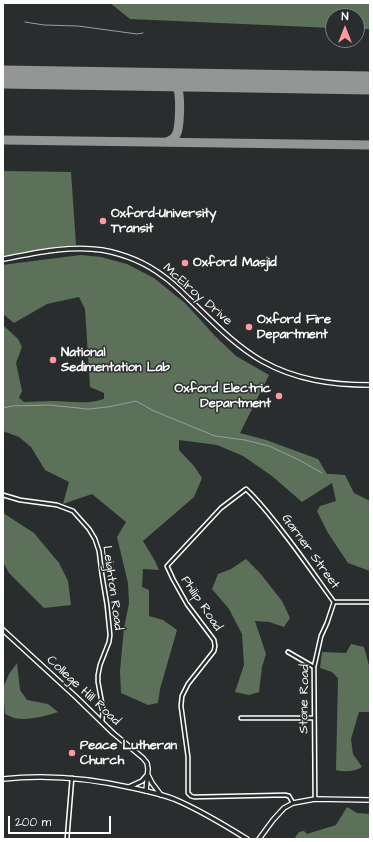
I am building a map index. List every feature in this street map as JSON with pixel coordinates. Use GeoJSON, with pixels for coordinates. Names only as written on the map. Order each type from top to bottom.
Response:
{"type":"FeatureCollection","features":[{"type":"Feature","properties":{"kind":"street","name":"McElroy Drive"},"geometry":{"type":"LineString","coordinates":[[3,259],[54,250],[71,249],[102,250],[121,255],[142,263],[163,276],[228,336],[261,361],[305,379],[329,383],[370,384]]}},
{"type":"Feature","properties":{"kind":"street","name":"Garner Street"},"geometry":{"type":"LineString","coordinates":[[246,489],[267,511],[334,602],[370,602]]}},
{"type":"Feature","properties":{"kind":"street","name":"Philip Road"},"geometry":{"type":"LineString","coordinates":[[246,489],[221,508],[167,566],[172,580],[194,614],[214,640],[215,646],[214,651],[188,684],[182,696],[181,706],[188,757],[188,793],[194,797],[285,795],[289,796],[293,803]]}},
{"type":"Feature","properties":{"kind":"street","name":"Leighton Road"},"geometry":{"type":"LineString","coordinates":[[3,495],[20,500],[57,505],[73,511],[89,529],[95,539],[100,551],[110,635],[98,675],[103,709],[102,722]]}},
{"type":"Feature","properties":{"kind":"street","name":"Stone Road"},"geometry":{"type":"LineString","coordinates":[[315,799],[314,666],[321,637],[334,602]]}},
{"type":"Feature","properties":{"kind":"street","name":"College Hill Road"},"geometry":{"type":"LineString","coordinates":[[3,630],[113,733],[143,758],[147,763],[148,769],[146,790]]}},
{"type":"Feature","properties":{"kind":"street"},"geometry":{"type":"LineString","coordinates":[[288,652],[314,666]]}},
{"type":"Feature","properties":{"kind":"street"},"geometry":{"type":"LineString","coordinates":[[241,718],[314,718]]}},
{"type":"Feature","properties":{"kind":"street"},"geometry":{"type":"LineString","coordinates":[[129,787],[142,781],[148,774],[152,783],[161,795]]}},
{"type":"Feature","properties":{"kind":"street"},"geometry":{"type":"LineString","coordinates":[[3,779],[44,776],[72,777],[108,782],[146,790],[173,799],[202,812],[247,839]]}},
{"type":"Feature","properties":{"kind":"street"},"geometry":{"type":"LineString","coordinates":[[67,839],[72,777]]}},
{"type":"Feature","properties":{"kind":"street"},"geometry":{"type":"LineString","coordinates":[[259,839],[272,820],[284,808],[293,803],[315,799],[370,800]]}},
{"type":"Feature","properties":{"kind":"green space"},"geometry":{"type":"Polygon","coordinates":[[[110,3],[370,3],[370,29],[365,29],[365,8],[325,8],[325,28],[130,19],[110,3]]]}},
{"type":"Feature","properties":{"kind":"green space"},"geometry":{"type":"Polygon","coordinates":[[[3,171],[71,172],[76,245],[61,246],[3,256],[3,171]]]}},
{"type":"Feature","properties":{"kind":"green space"},"geometry":{"type":"Polygon","coordinates":[[[81,255],[101,257],[127,264],[154,278],[186,304],[215,336],[236,356],[269,375],[240,433],[266,440],[318,459],[327,474],[345,475],[354,493],[370,501],[370,571],[348,563],[328,533],[317,511],[320,506],[336,501],[332,483],[302,502],[272,476],[243,456],[217,445],[179,440],[179,450],[194,466],[202,478],[194,497],[143,541],[159,570],[143,569],[142,587],[149,590],[149,616],[163,620],[177,630],[160,689],[158,703],[148,705],[121,693],[120,671],[124,628],[129,603],[128,583],[117,537],[126,522],[92,494],[63,504],[69,482],[45,470],[31,447],[19,437],[3,431],[3,325],[18,339],[22,347],[16,363],[22,391],[19,398],[24,402],[91,402],[104,399],[104,393],[90,387],[85,309],[79,297],[47,304],[14,323],[3,314],[3,265],[81,255]]]}},
{"type":"Feature","properties":{"kind":"green space"},"geometry":{"type":"Polygon","coordinates":[[[3,513],[34,533],[59,563],[68,581],[71,605],[44,608],[9,573],[3,562],[3,513]]]}},
{"type":"Feature","properties":{"kind":"green space"},"geometry":{"type":"Polygon","coordinates":[[[246,559],[260,573],[282,601],[290,618],[284,627],[269,622],[255,621],[266,654],[262,667],[259,692],[249,695],[235,692],[244,665],[242,634],[229,609],[212,589],[218,574],[231,569],[246,559]]]}},
{"type":"Feature","properties":{"kind":"green space"},"geometry":{"type":"Polygon","coordinates":[[[351,644],[364,647],[370,669],[370,712],[359,712],[351,739],[353,754],[362,767],[352,771],[342,771],[336,770],[338,678],[332,672],[320,668],[322,652],[346,653],[351,644]]]}},
{"type":"Feature","properties":{"kind":"green space"},"geometry":{"type":"Polygon","coordinates":[[[17,663],[20,690],[27,700],[48,704],[58,712],[25,719],[14,718],[5,714],[3,688],[9,674],[17,663]]]}},
{"type":"Feature","properties":{"kind":"green space"},"geometry":{"type":"Polygon","coordinates":[[[347,807],[357,813],[370,814],[370,839],[294,839],[299,832],[304,831],[307,834],[336,825],[347,807]]]}},
{"type":"Feature","properties":{"kind":"waterway"},"geometry":{"type":"LineString","coordinates":[[25,22],[44,25],[78,26],[137,34],[143,33]]}},
{"type":"Feature","properties":{"kind":"waterway"},"geometry":{"type":"LineString","coordinates":[[3,408],[12,406],[49,405],[88,409],[108,407],[136,401],[154,411],[215,436],[245,440],[269,446],[322,473]]}},
{"type":"Feature","properties":{"kind":"taxiway"},"geometry":{"type":"LineString","coordinates":[[162,80],[169,81],[174,84],[177,88],[179,99],[177,132],[173,139],[166,142]]}},
{"type":"Feature","properties":{"kind":"taxiway"},"geometry":{"type":"LineString","coordinates":[[3,140],[370,145]]}},
{"type":"Feature","properties":{"kind":"runway"},"geometry":{"type":"LineString","coordinates":[[3,77],[370,83]]}},
{"type":"Feature","properties":{"kind":"place","name":"Oxford-University Transit"},"geometry":{"type":"Point","coordinates":[103,221]}},
{"type":"Feature","properties":{"kind":"place","name":"Oxford Masjid"},"geometry":{"type":"Point","coordinates":[185,263]}},
{"type":"Feature","properties":{"kind":"place","name":"Oxford Fire Department"},"geometry":{"type":"Point","coordinates":[249,327]}},
{"type":"Feature","properties":{"kind":"place","name":"National Sedimentation Lab"},"geometry":{"type":"Point","coordinates":[53,360]}},
{"type":"Feature","properties":{"kind":"place","name":"Oxford Electric Department"},"geometry":{"type":"Point","coordinates":[279,396]}},
{"type":"Feature","properties":{"kind":"place","name":"Peace Lutheran Church"},"geometry":{"type":"Point","coordinates":[72,753]}}]}
